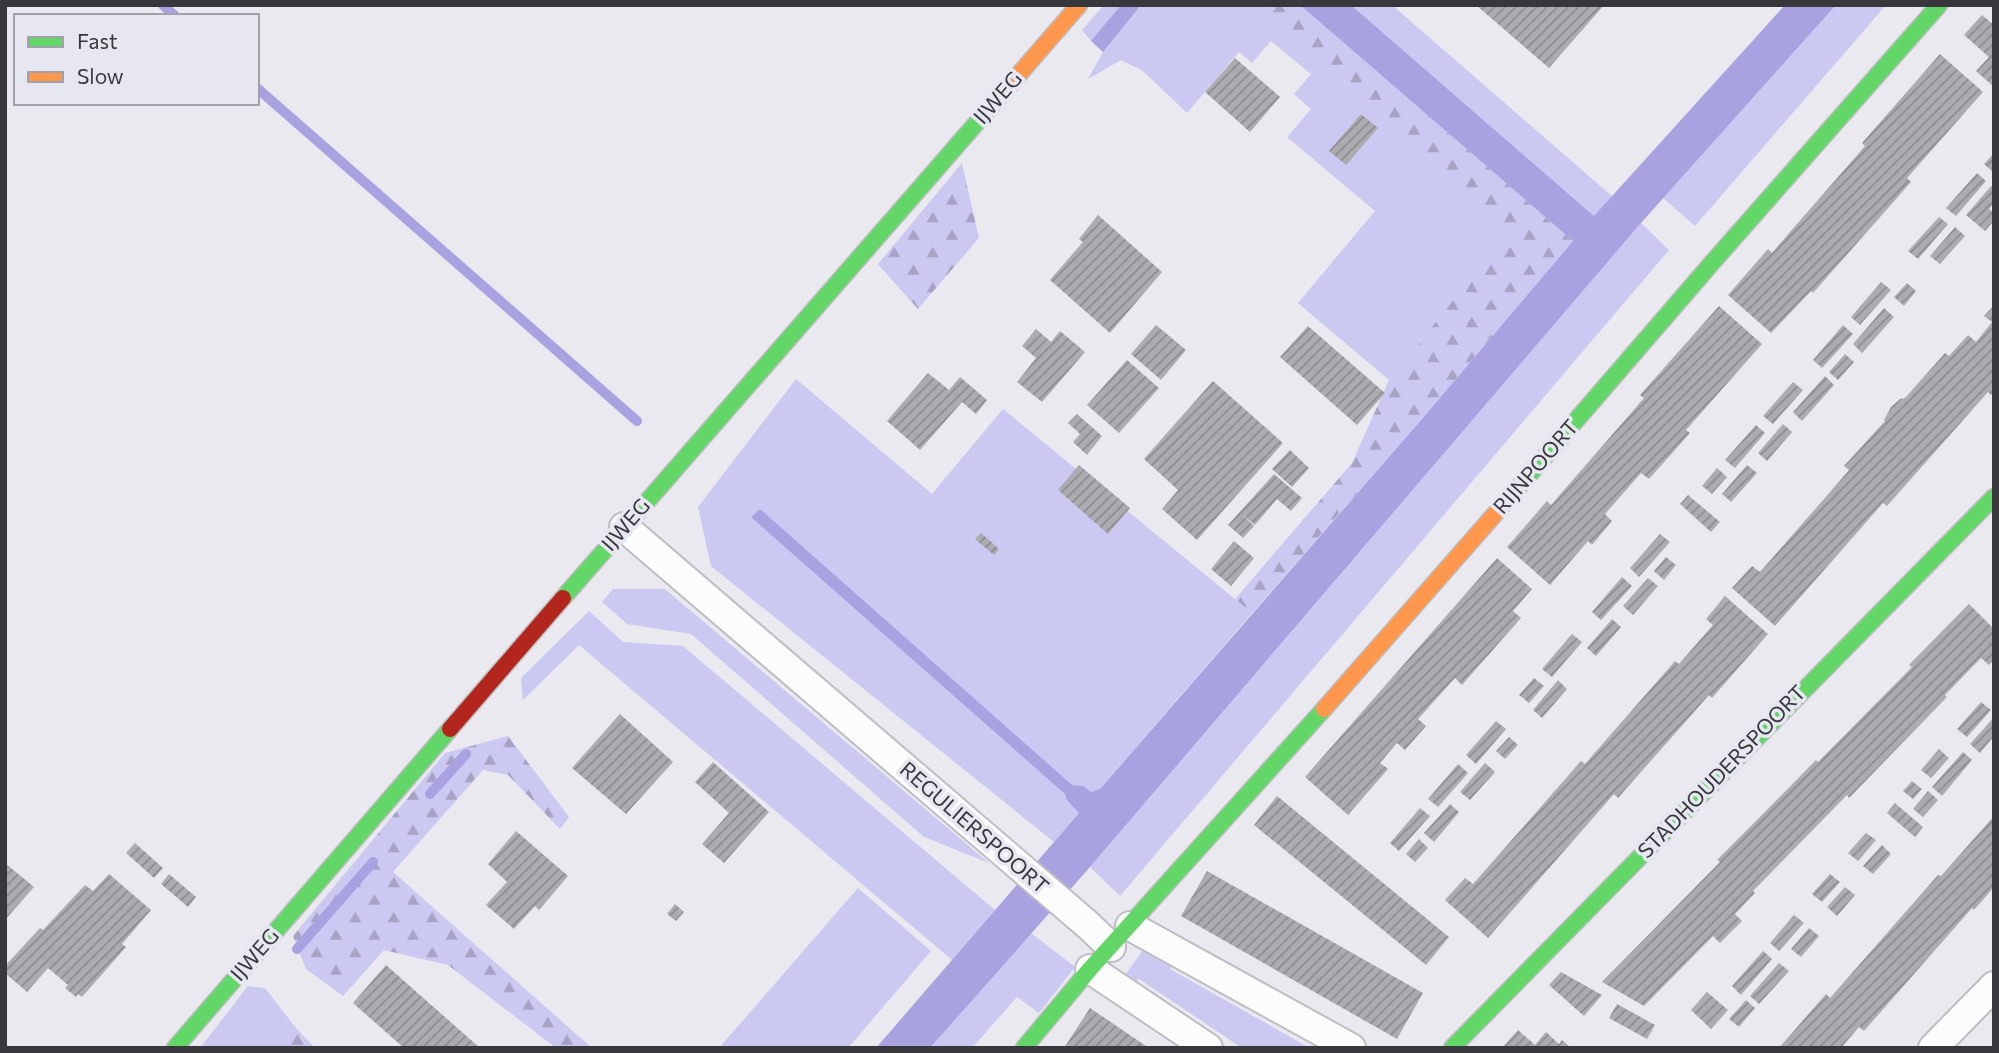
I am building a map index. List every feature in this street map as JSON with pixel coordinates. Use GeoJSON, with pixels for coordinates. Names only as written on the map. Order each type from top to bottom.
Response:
{"type":"FeatureCollection","features":[{"type":"Feature","properties":{"kind":"street","name":"IJWEG"},"geometry":{"type":"LineString","coordinates":[[175,1048],[1079,5]]}},
{"type":"Feature","properties":{"kind":"street","name":"RIJNPOORT"},"geometry":{"type":"LineString","coordinates":[[1130,926],[1411,612],[1939,5]]}},
{"type":"Feature","properties":{"kind":"street","name":"STADHOUDERSPOORT"},"geometry":{"type":"LineString","coordinates":[[1452,1048],[1994,497]]}},
{"type":"Feature","properties":{"kind":"street","name":"REGULIERSPOORT"},"geometry":{"type":"LineString","coordinates":[[624,527],[1111,947]]}},
{"type":"Feature","properties":{"kind":"street"},"geometry":{"type":"LineString","coordinates":[[1024,1048],[1130,926],[1350,1048]]}},
{"type":"Feature","properties":{"kind":"street"},"geometry":{"type":"LineString","coordinates":[[1090,969],[1208,1048]]}},
{"type":"Feature","properties":{"kind":"street"},"geometry":{"type":"LineString","coordinates":[[1933,1048],[1994,986]]}},
{"type":"Feature","properties":{"kind":"green space"},"geometry":{"type":"Polygon","coordinates":[[[1104,5],[1121,5],[1091,41],[1082,30],[1104,5]]]}},
{"type":"Feature","properties":{"kind":"green space"},"geometry":{"type":"Polygon","coordinates":[[[1141,5],[1263,5],[1509,231],[1389,380],[1298,303],[1375,211],[1287,137],[1311,109],[1294,94],[1311,74],[1271,41],[1252,63],[1239,52],[1187,113],[1143,71],[1121,60],[1088,79],[1103,52],[1141,5]]]}},
{"type":"Feature","properties":{"kind":"green space"},"geometry":{"type":"Polygon","coordinates":[[[1263,5],[1300,5],[1573,241],[1252,613],[1235,599],[1352,463],[1389,380],[1509,231],[1263,5]]]}},
{"type":"Feature","properties":{"kind":"green space"},"geometry":{"type":"Polygon","coordinates":[[[1351,5],[1392,5],[1613,197],[1595,217],[1351,5]]]}},
{"type":"Feature","properties":{"kind":"green space"},"geometry":{"type":"Polygon","coordinates":[[[1836,5],[1886,5],[1695,226],[1663,198],[1836,5]]]}},
{"type":"Feature","properties":{"kind":"green space"},"geometry":{"type":"Polygon","coordinates":[[[962,163],[979,238],[918,309],[878,264],[962,163]]]}},
{"type":"Feature","properties":{"kind":"green space"},"geometry":{"type":"Polygon","coordinates":[[[1641,223],[1669,250],[1120,896],[1090,867],[1641,223]]]}},
{"type":"Feature","properties":{"kind":"green space"},"geometry":{"type":"Polygon","coordinates":[[[796,379],[932,494],[1003,409],[1252,613],[1054,842],[711,566],[698,507],[796,379]]]}},
{"type":"Feature","properties":{"kind":"green space"},"geometry":{"type":"Polygon","coordinates":[[[613,589],[665,589],[989,863],[924,837],[691,634],[627,624],[602,602],[613,589]]]}},
{"type":"Feature","properties":{"kind":"green space"},"geometry":{"type":"Polygon","coordinates":[[[589,611],[623,642],[683,646],[995,910],[952,960],[579,645],[523,700],[521,678],[589,611]]]}},
{"type":"Feature","properties":{"kind":"green space"},"geometry":{"type":"Polygon","coordinates":[[[508,736],[569,817],[560,829],[508,775],[483,770],[393,872],[592,1048],[556,1048],[448,965],[384,950],[343,996],[306,969],[293,936],[445,753],[508,736]]]}},
{"type":"Feature","properties":{"kind":"green space"},"geometry":{"type":"Polygon","coordinates":[[[858,888],[931,951],[848,1048],[719,1048],[858,888]]]}},
{"type":"Feature","properties":{"kind":"green space"},"geometry":{"type":"Polygon","coordinates":[[[1031,933],[1075,967],[1039,1013],[1017,997],[972,1048],[930,1048],[1031,933]]]}},
{"type":"Feature","properties":{"kind":"green space"},"geometry":{"type":"Polygon","coordinates":[[[1147,945],[1175,959],[1170,969],[1310,1048],[1242,1048],[1139,979],[1133,986],[1122,979],[1147,945]]]}},
{"type":"Feature","properties":{"kind":"green space"},"geometry":{"type":"Polygon","coordinates":[[[248,986],[265,988],[296,1028],[270,1039],[266,1048],[200,1048],[248,986]]]}},
{"type":"Feature","properties":{"kind":"green space"},"geometry":{"type":"Polygon","coordinates":[[[296,1028],[315,1048],[266,1048],[270,1039],[296,1028]]]}},
{"type":"Feature","properties":{"kind":"shaded area"},"geometry":{"type":"Polygon","coordinates":[[[1121,5],[1141,5],[1103,52],[1091,41],[1121,5]]]}},
{"type":"Feature","properties":{"kind":"shaded area"},"geometry":{"type":"Polygon","coordinates":[[[1300,5],[1351,5],[1594,216],[1785,5],[1836,5],[1641,223],[1090,867],[930,1048],[876,1048],[1079,813],[1065,794],[751,517],[760,509],[1072,785],[1083,786],[1091,792],[1100,789],[1573,241],[1300,5]]]}},
{"type":"Feature","properties":{"kind":"building"},"geometry":{"type":"Polygon","coordinates":[[[1476,5],[1604,5],[1549,68],[1476,5]]]}},
{"type":"Feature","properties":{"kind":"building"},"geometry":{"type":"Polygon","coordinates":[[[1982,15],[1994,25],[1994,87],[1976,71],[1989,57],[1964,35],[1982,15]]]}},
{"type":"Feature","properties":{"kind":"building"},"geometry":{"type":"Polygon","coordinates":[[[1940,54],[1983,92],[1907,178],[1911,182],[1813,293],[1811,291],[1771,333],[1728,295],[1768,249],[1772,253],[1865,146],[1862,143],[1940,54]]]}},
{"type":"Feature","properties":{"kind":"building"},"geometry":{"type":"Polygon","coordinates":[[[1235,58],[1280,97],[1250,132],[1205,92],[1235,58]]]}},
{"type":"Feature","properties":{"kind":"building"},"geometry":{"type":"Polygon","coordinates":[[[1361,114],[1378,128],[1346,165],[1329,151],[1361,114]]]}},
{"type":"Feature","properties":{"kind":"building"},"geometry":{"type":"Polygon","coordinates":[[[1994,153],[1994,173],[1984,164],[1994,153]]]}},
{"type":"Feature","properties":{"kind":"building"},"geometry":{"type":"Polygon","coordinates":[[[1977,173],[1986,181],[1956,216],[1946,208],[1977,173]]]}},
{"type":"Feature","properties":{"kind":"building"},"geometry":{"type":"Polygon","coordinates":[[[1991,186],[1994,188],[1994,203],[1989,209],[1994,213],[1994,221],[1985,231],[1966,215],[1991,186]]]}},
{"type":"Feature","properties":{"kind":"building"},"geometry":{"type":"Polygon","coordinates":[[[1098,215],[1162,272],[1110,333],[1050,280],[1083,242],[1079,239],[1098,215]]]}},
{"type":"Feature","properties":{"kind":"building"},"geometry":{"type":"Polygon","coordinates":[[[1939,217],[1948,224],[1918,259],[1908,251],[1939,217]]]}},
{"type":"Feature","properties":{"kind":"building"},"geometry":{"type":"Polygon","coordinates":[[[1955,227],[1965,236],[1940,264],[1930,256],[1955,227]]]}},
{"type":"Feature","properties":{"kind":"building"},"geometry":{"type":"Polygon","coordinates":[[[1881,282],[1891,290],[1860,325],[1851,317],[1881,282]]]}},
{"type":"Feature","properties":{"kind":"building"},"geometry":{"type":"Polygon","coordinates":[[[1907,283],[1916,291],[1904,306],[1894,297],[1907,283]]]}},
{"type":"Feature","properties":{"kind":"building"},"geometry":{"type":"Polygon","coordinates":[[[1994,305],[1994,392],[1991,395],[1988,392],[1887,506],[1883,503],[1775,626],[1732,588],[1752,566],[1760,572],[1849,470],[1844,466],[1885,421],[1891,407],[1905,398],[1945,353],[1949,356],[1968,335],[1976,342],[1992,322],[1984,316],[1994,305]]]}},
{"type":"Feature","properties":{"kind":"building"},"geometry":{"type":"Polygon","coordinates":[[[1719,306],[1762,344],[1686,430],[1690,433],[1649,479],[1641,473],[1605,514],[1612,521],[1592,545],[1588,541],[1550,585],[1507,547],[1547,501],[1551,505],[1644,398],[1640,395],[1719,306]]]}},
{"type":"Feature","properties":{"kind":"building"},"geometry":{"type":"Polygon","coordinates":[[[1884,308],[1894,317],[1862,353],[1853,344],[1884,308]]]}},
{"type":"Feature","properties":{"kind":"building"},"geometry":{"type":"Polygon","coordinates":[[[1156,325],[1186,350],[1161,380],[1131,354],[1156,325]]]}},
{"type":"Feature","properties":{"kind":"building"},"geometry":{"type":"Polygon","coordinates":[[[1843,325],[1853,334],[1822,368],[1813,360],[1843,325]]]}},
{"type":"Feature","properties":{"kind":"building"},"geometry":{"type":"Polygon","coordinates":[[[1308,326],[1385,393],[1357,425],[1280,357],[1308,326]]]}},
{"type":"Feature","properties":{"kind":"building"},"geometry":{"type":"Polygon","coordinates":[[[1036,329],[1051,342],[1060,331],[1085,352],[1042,402],[1017,382],[1036,358],[1022,346],[1036,329]]]}},
{"type":"Feature","properties":{"kind":"building"},"geometry":{"type":"Polygon","coordinates":[[[1845,354],[1854,362],[1838,380],[1829,372],[1845,354]]]}},
{"type":"Feature","properties":{"kind":"building"},"geometry":{"type":"Polygon","coordinates":[[[1127,360],[1159,388],[1119,433],[1087,405],[1127,360]]]}},
{"type":"Feature","properties":{"kind":"building"},"geometry":{"type":"Polygon","coordinates":[[[928,373],[949,390],[960,377],[987,400],[976,414],[962,402],[920,450],[887,421],[928,373]]]}},
{"type":"Feature","properties":{"kind":"building"},"geometry":{"type":"Polygon","coordinates":[[[1825,376],[1834,385],[1802,421],[1793,412],[1825,376]]]}},
{"type":"Feature","properties":{"kind":"building"},"geometry":{"type":"Polygon","coordinates":[[[1213,381],[1283,443],[1197,540],[1162,509],[1178,490],[1144,459],[1213,381]]]}},
{"type":"Feature","properties":{"kind":"building"},"geometry":{"type":"Polygon","coordinates":[[[1793,382],[1803,390],[1773,424],[1763,416],[1793,382]]]}},
{"type":"Feature","properties":{"kind":"building"},"geometry":{"type":"Polygon","coordinates":[[[1077,414],[1102,436],[1087,455],[1073,442],[1080,434],[1068,423],[1077,414]]]}},
{"type":"Feature","properties":{"kind":"building"},"geometry":{"type":"Polygon","coordinates":[[[1783,424],[1792,432],[1767,461],[1758,453],[1783,424]]]}},
{"type":"Feature","properties":{"kind":"building"},"geometry":{"type":"Polygon","coordinates":[[[1756,425],[1765,433],[1735,468],[1725,460],[1756,425]]]}},
{"type":"Feature","properties":{"kind":"building"},"geometry":{"type":"Polygon","coordinates":[[[1290,450],[1309,468],[1292,487],[1272,469],[1290,450]]]}},
{"type":"Feature","properties":{"kind":"building"},"geometry":{"type":"Polygon","coordinates":[[[1079,465],[1130,508],[1108,534],[1058,490],[1079,465]]]}},
{"type":"Feature","properties":{"kind":"building"},"geometry":{"type":"Polygon","coordinates":[[[1747,465],[1757,473],[1731,502],[1722,494],[1747,465]]]}},
{"type":"Feature","properties":{"kind":"building"},"geometry":{"type":"Polygon","coordinates":[[[1717,468],[1727,477],[1712,494],[1702,486],[1717,468]]]}},
{"type":"Feature","properties":{"kind":"building"},"geometry":{"type":"Polygon","coordinates":[[[1274,474],[1302,498],[1291,511],[1277,499],[1255,525],[1243,515],[1254,526],[1243,538],[1228,525],[1274,474]]]}},
{"type":"Feature","properties":{"kind":"building"},"geometry":{"type":"Polygon","coordinates":[[[1688,495],[1720,522],[1711,532],[1680,504],[1688,495]]]}},
{"type":"Feature","properties":{"kind":"building"},"geometry":{"type":"Polygon","coordinates":[[[981,533],[999,549],[994,555],[975,539],[981,533]]]}},
{"type":"Feature","properties":{"kind":"building"},"geometry":{"type":"Polygon","coordinates":[[[1660,534],[1670,542],[1639,577],[1630,568],[1660,534]]]}},
{"type":"Feature","properties":{"kind":"building"},"geometry":{"type":"Polygon","coordinates":[[[1234,541],[1254,558],[1231,586],[1211,569],[1234,541]]]}},
{"type":"Feature","properties":{"kind":"building"},"geometry":{"type":"Polygon","coordinates":[[[1666,557],[1676,565],[1664,580],[1654,571],[1666,557]]]}},
{"type":"Feature","properties":{"kind":"building"},"geometry":{"type":"Polygon","coordinates":[[[1497,558],[1532,589],[1513,611],[1521,618],[1462,685],[1455,678],[1418,719],[1426,726],[1405,750],[1397,743],[1380,763],[1388,769],[1348,815],[1305,777],[1497,558]]]}},
{"type":"Feature","properties":{"kind":"building"},"geometry":{"type":"Polygon","coordinates":[[[1622,577],[1632,586],[1601,620],[1592,612],[1622,577]]]}},
{"type":"Feature","properties":{"kind":"building"},"geometry":{"type":"Polygon","coordinates":[[[1648,578],[1658,586],[1633,615],[1623,606],[1648,578]]]}},
{"type":"Feature","properties":{"kind":"building"},"geometry":{"type":"Polygon","coordinates":[[[1725,596],[1768,634],[1712,698],[1709,695],[1618,798],[1614,794],[1488,938],[1445,900],[1465,878],[1473,884],[1581,761],[1585,764],[1675,661],[1679,664],[1713,625],[1706,619],[1725,596]]]}},
{"type":"Feature","properties":{"kind":"building"},"geometry":{"type":"Polygon","coordinates":[[[1969,604],[1994,629],[1994,660],[1989,665],[1981,658],[1851,796],[1849,798],[1847,795],[1753,891],[1755,893],[1735,914],[1742,921],[1720,943],[1713,936],[1644,1006],[1602,982],[1720,862],[1717,860],[1912,667],[1909,665],[1969,604]]]}},
{"type":"Feature","properties":{"kind":"building"},"geometry":{"type":"Polygon","coordinates":[[[1612,619],[1621,627],[1596,656],[1587,648],[1612,619]]]}},
{"type":"Feature","properties":{"kind":"building"},"geometry":{"type":"Polygon","coordinates":[[[1572,634],[1582,642],[1552,677],[1542,669],[1572,634]]]}},
{"type":"Feature","properties":{"kind":"building"},"geometry":{"type":"Polygon","coordinates":[[[1534,678],[1544,686],[1529,703],[1519,695],[1534,678]]]}},
{"type":"Feature","properties":{"kind":"building"},"geometry":{"type":"Polygon","coordinates":[[[1558,680],[1567,689],[1542,718],[1533,710],[1558,680]]]}},
{"type":"Feature","properties":{"kind":"building"},"geometry":{"type":"Polygon","coordinates":[[[1981,702],[1991,710],[1967,737],[1957,729],[1981,702]]]}},
{"type":"Feature","properties":{"kind":"building"},"geometry":{"type":"Polygon","coordinates":[[[620,714],[673,762],[626,814],[572,768],[620,714]]]}},
{"type":"Feature","properties":{"kind":"building"},"geometry":{"type":"Polygon","coordinates":[[[1994,717],[1994,736],[1980,753],[1970,744],[1994,717]]]}},
{"type":"Feature","properties":{"kind":"building"},"geometry":{"type":"Polygon","coordinates":[[[1496,721],[1506,729],[1476,764],[1466,755],[1496,721]]]}},
{"type":"Feature","properties":{"kind":"building"},"geometry":{"type":"Polygon","coordinates":[[[1509,737],[1518,745],[1505,759],[1496,751],[1509,737]]]}},
{"type":"Feature","properties":{"kind":"building"},"geometry":{"type":"Polygon","coordinates":[[[1939,749],[1949,758],[1931,778],[1921,770],[1939,749]]]}},
{"type":"Feature","properties":{"kind":"building"},"geometry":{"type":"Polygon","coordinates":[[[1963,752],[1972,760],[1942,796],[1932,787],[1963,752]]]}},
{"type":"Feature","properties":{"kind":"building"},"geometry":{"type":"Polygon","coordinates":[[[713,762],[769,812],[724,863],[702,844],[729,813],[695,782],[713,762]]]}},
{"type":"Feature","properties":{"kind":"building"},"geometry":{"type":"Polygon","coordinates":[[[1485,763],[1495,772],[1470,800],[1460,792],[1485,763]]]}},
{"type":"Feature","properties":{"kind":"building"},"geometry":{"type":"Polygon","coordinates":[[[1458,764],[1468,773],[1438,807],[1428,799],[1458,764]]]}},
{"type":"Feature","properties":{"kind":"building"},"geometry":{"type":"Polygon","coordinates":[[[1912,781],[1922,789],[1913,799],[1903,791],[1912,781]]]}},
{"type":"Feature","properties":{"kind":"building"},"geometry":{"type":"Polygon","coordinates":[[[1928,791],[1938,800],[1923,817],[1913,809],[1928,791]]]}},
{"type":"Feature","properties":{"kind":"building"},"geometry":{"type":"Polygon","coordinates":[[[1277,796],[1449,937],[1426,965],[1254,825],[1277,796]]]}},
{"type":"Feature","properties":{"kind":"building"},"geometry":{"type":"Polygon","coordinates":[[[1895,803],[1923,827],[1915,837],[1887,813],[1895,803]]]}},
{"type":"Feature","properties":{"kind":"building"},"geometry":{"type":"Polygon","coordinates":[[[1450,804],[1459,812],[1434,842],[1424,833],[1450,804]]]}},
{"type":"Feature","properties":{"kind":"building"},"geometry":{"type":"Polygon","coordinates":[[[1420,808],[1430,816],[1399,851],[1390,843],[1420,808]]]}},
{"type":"Feature","properties":{"kind":"building"},"geometry":{"type":"Polygon","coordinates":[[[1994,816],[1994,887],[1974,910],[1972,908],[1864,1031],[1859,1027],[1841,1048],[1779,1048],[1826,994],[1830,998],[1938,875],[1941,876],[1994,816]]]}},
{"type":"Feature","properties":{"kind":"building"},"geometry":{"type":"Polygon","coordinates":[[[516,831],[568,876],[539,910],[535,906],[514,929],[486,905],[507,882],[488,864],[516,831]]]}},
{"type":"Feature","properties":{"kind":"building"},"geometry":{"type":"Polygon","coordinates":[[[1866,833],[1876,840],[1858,861],[1848,853],[1866,833]]]}},
{"type":"Feature","properties":{"kind":"building"},"geometry":{"type":"Polygon","coordinates":[[[1419,839],[1428,848],[1415,862],[1406,854],[1419,839]]]}},
{"type":"Feature","properties":{"kind":"building"},"geometry":{"type":"Polygon","coordinates":[[[135,843],[163,868],[154,878],[126,853],[135,843]]]}},
{"type":"Feature","properties":{"kind":"building"},"geometry":{"type":"Polygon","coordinates":[[[1882,845],[1891,854],[1873,874],[1863,866],[1882,845]]]}},
{"type":"Feature","properties":{"kind":"building"},"geometry":{"type":"Polygon","coordinates":[[[5,863],[34,887],[5,920],[5,863]]]}},
{"type":"Feature","properties":{"kind":"building"},"geometry":{"type":"Polygon","coordinates":[[[1207,871],[1423,993],[1397,1039],[1181,916],[1207,871]]]}},
{"type":"Feature","properties":{"kind":"building"},"geometry":{"type":"Polygon","coordinates":[[[109,874],[151,910],[122,944],[126,947],[82,997],[78,994],[76,997],[65,988],[68,985],[48,968],[27,992],[5,973],[5,966],[85,885],[93,891],[109,874]]]}},
{"type":"Feature","properties":{"kind":"building"},"geometry":{"type":"Polygon","coordinates":[[[169,874],[196,897],[188,907],[161,884],[169,874]]]}},
{"type":"Feature","properties":{"kind":"building"},"geometry":{"type":"Polygon","coordinates":[[[1830,874],[1840,882],[1822,902],[1812,894],[1830,874]]]}},
{"type":"Feature","properties":{"kind":"building"},"geometry":{"type":"Polygon","coordinates":[[[1845,887],[1855,895],[1837,916],[1827,907],[1845,887]]]}},
{"type":"Feature","properties":{"kind":"building"},"geometry":{"type":"Polygon","coordinates":[[[675,904],[684,912],[676,921],[667,914],[675,904]]]}},
{"type":"Feature","properties":{"kind":"building"},"geometry":{"type":"Polygon","coordinates":[[[1794,915],[1804,923],[1779,951],[1770,943],[1794,915]]]}},
{"type":"Feature","properties":{"kind":"building"},"geometry":{"type":"Polygon","coordinates":[[[1809,928],[1819,936],[1801,957],[1791,949],[1809,928]]]}},
{"type":"Feature","properties":{"kind":"building"},"geometry":{"type":"Polygon","coordinates":[[[1763,951],[1772,959],[1741,995],[1732,986],[1763,951]]]}},
{"type":"Feature","properties":{"kind":"building"},"geometry":{"type":"Polygon","coordinates":[[[1779,963],[1789,971],[1759,1004],[1750,996],[1779,963]]]}},
{"type":"Feature","properties":{"kind":"building"},"geometry":{"type":"Polygon","coordinates":[[[386,965],[480,1048],[404,1048],[353,1003],[386,965]]]}},
{"type":"Feature","properties":{"kind":"building"},"geometry":{"type":"Polygon","coordinates":[[[1561,972],[1602,995],[1584,1016],[1549,985],[1561,972]]]}},
{"type":"Feature","properties":{"kind":"building"},"geometry":{"type":"Polygon","coordinates":[[[1707,992],[1728,1010],[1711,1029],[1691,1010],[1707,992]]]}},
{"type":"Feature","properties":{"kind":"building"},"geometry":{"type":"Polygon","coordinates":[[[1746,1000],[1755,1008],[1739,1027],[1729,1019],[1746,1000]]]}},
{"type":"Feature","properties":{"kind":"building"},"geometry":{"type":"Polygon","coordinates":[[[1617,1004],[1655,1025],[1647,1039],[1609,1018],[1617,1004]]]}},
{"type":"Feature","properties":{"kind":"building"},"geometry":{"type":"Polygon","coordinates":[[[1090,1008],[1149,1048],[1064,1048],[1090,1008]]]}},
{"type":"Feature","properties":{"kind":"building"},"geometry":{"type":"Polygon","coordinates":[[[1518,1030],[1535,1045],[1546,1032],[1559,1044],[1562,1040],[1571,1048],[1502,1048],[1518,1030]]]}},
{"type":"Feature","properties":{"kind":"waterway"},"geometry":{"type":"LineString","coordinates":[[163,5],[173,14]]}},
{"type":"Feature","properties":{"kind":"waterway"},"geometry":{"type":"LineString","coordinates":[[259,90],[637,421]]}},
{"type":"Feature","properties":{"kind":"waterway"},"geometry":{"type":"LineString","coordinates":[[430,794],[466,754]]}},
{"type":"Feature","properties":{"kind":"waterway"},"geometry":{"type":"LineString","coordinates":[[297,949],[373,862]]}},
{"type":"Feature","properties":{"kind":"traffic: fast"},"geometry":{"type":"LineString","coordinates":[[1523,482],[1939,5]]}},
{"type":"Feature","properties":{"kind":"traffic: fast"},"geometry":{"type":"LineString","coordinates":[[563,598],[1014,80]]}},
{"type":"Feature","properties":{"kind":"traffic: fast"},"geometry":{"type":"LineString","coordinates":[[1452,1048],[1994,497]]}},
{"type":"Feature","properties":{"kind":"traffic: fast"},"geometry":{"type":"LineString","coordinates":[[1024,1048],[1090,969],[1324,709]]}},
{"type":"Feature","properties":{"kind":"traffic: fast"},"geometry":{"type":"LineString","coordinates":[[175,1048],[450,729]]}},
{"type":"Feature","properties":{"kind":"traffic: slow"},"geometry":{"type":"LineString","coordinates":[[1014,80],[1079,5]]}},
{"type":"Feature","properties":{"kind":"traffic: slow"},"geometry":{"type":"LineString","coordinates":[[1324,709],[1523,482]]}},
{"type":"Feature","properties":{"kind":"traffic: jam"},"geometry":{"type":"LineString","coordinates":[[450,729],[563,598]]}}]}
